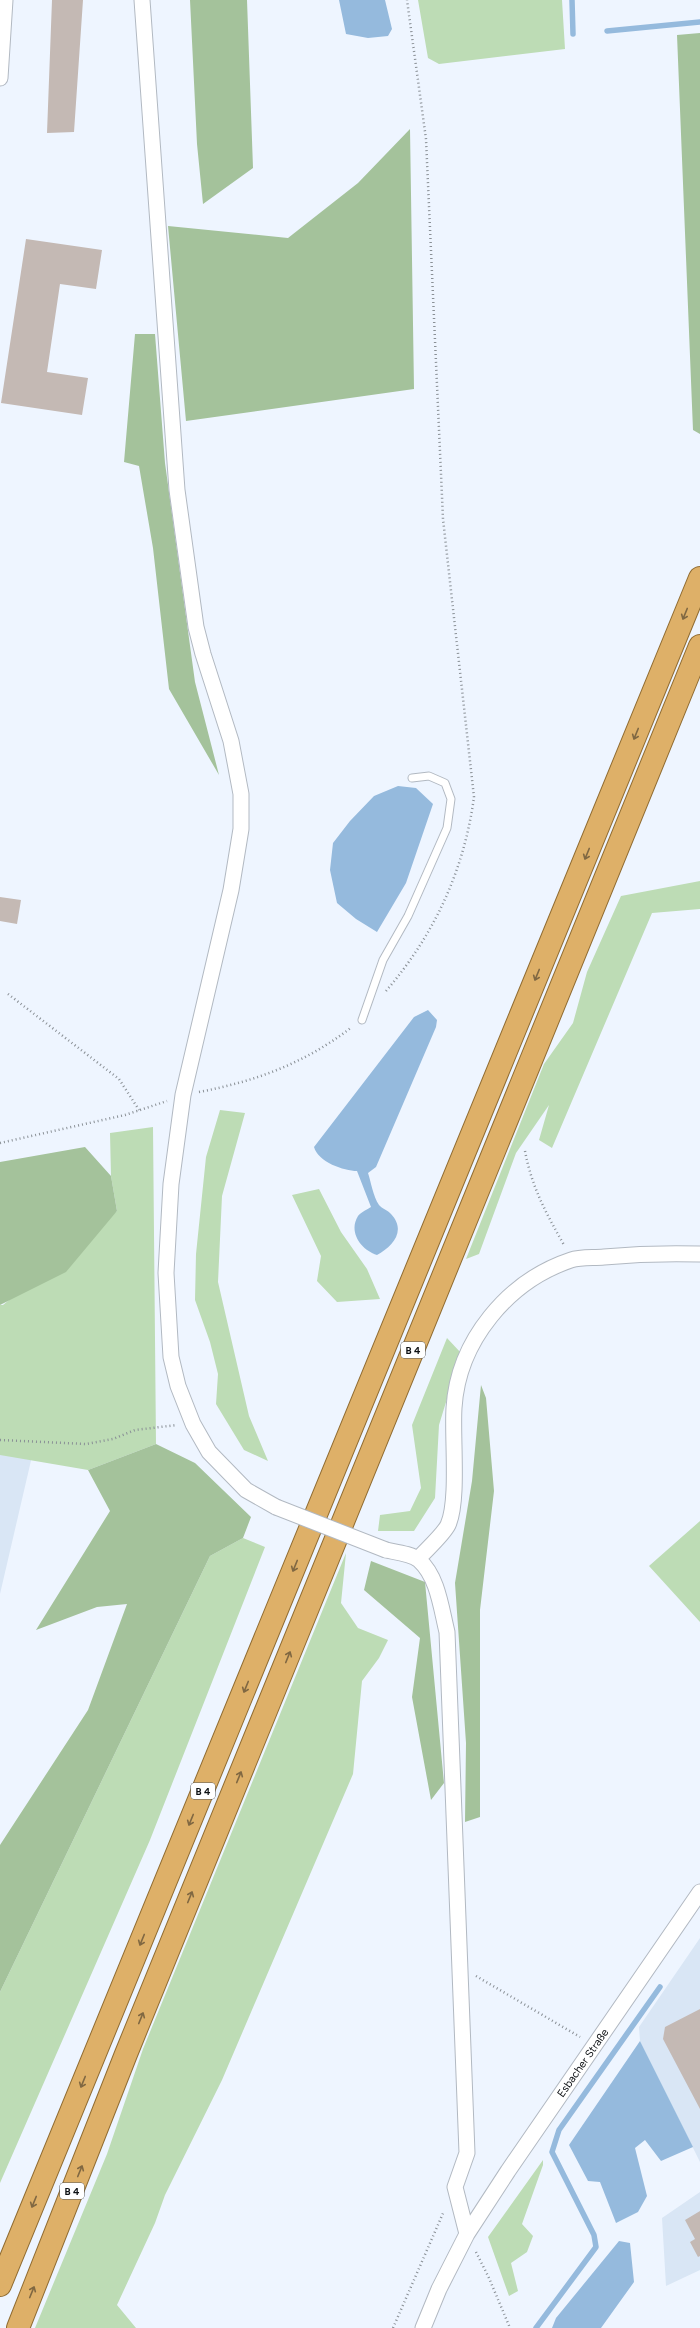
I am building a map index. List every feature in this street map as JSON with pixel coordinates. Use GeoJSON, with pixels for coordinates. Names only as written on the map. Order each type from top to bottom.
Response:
{"type":"FeatureCollection","features":[{"type":"Feature","properties":{"kind":"highway","name":"B 4"},"geometry":{"type":"LineString","coordinates":[[0,2285],[700,578]]}},
{"type":"Feature","properties":{"kind":"highway","name":"B 4"},"geometry":{"type":"LineString","coordinates":[[18,2328],[126,2054],[700,646]]}},
{"type":"Feature","properties":{"kind":"street"},"geometry":{"type":"LineString","coordinates":[[0,78],[5,0]]}},
{"type":"Feature","properties":{"kind":"street"},"geometry":{"type":"LineString","coordinates":[[142,0],[177,490],[196,627],[202,654],[232,741],[241,794],[241,829],[231,890],[183,1095],[172,1184],[166,1273],[171,1357],[178,1386],[193,1424],[210,1452],[241,1484],[276,1507],[386,1550],[418,1559],[431,1577],[438,1592],[446,1632],[467,2153],[455,2187],[467,2234]]}},
{"type":"Feature","properties":{"kind":"street"},"geometry":{"type":"LineString","coordinates":[[418,1559],[448,1526],[452,1504],[454,1406],[463,1364],[474,1340],[489,1319],[508,1297],[534,1276],[572,1260],[662,1252],[700,1254]]}},
{"type":"Feature","properties":{"kind":"street","name":"Esbacher Straße"},"geometry":{"type":"LineString","coordinates":[[423,2328],[439,2289],[467,2234],[508,2171],[700,1892]]}},
{"type":"Feature","properties":{"kind":"lane"},"geometry":{"type":"LineString","coordinates":[[362,1020],[383,960],[414,902],[447,828],[451,813],[451,799],[445,783],[429,776],[412,778]]}},
{"type":"Feature","properties":{"kind":"path"},"geometry":{"type":"LineString","coordinates":[[385,992],[404,970],[427,935],[460,867],[469,831],[474,797],[443,519],[426,139],[406,0]]}},
{"type":"Feature","properties":{"kind":"path"},"geometry":{"type":"LineString","coordinates":[[8,994],[119,1079],[139,1110]]}},
{"type":"Feature","properties":{"kind":"path"},"geometry":{"type":"LineString","coordinates":[[0,1143],[50,1133],[139,1110],[183,1095],[237,1085],[298,1063],[326,1047],[362,1020]]}},
{"type":"Feature","properties":{"kind":"path"},"geometry":{"type":"LineString","coordinates":[[525,1151],[529,1173],[539,1202],[572,1260]]}},
{"type":"Feature","properties":{"kind":"path"},"geometry":{"type":"LineString","coordinates":[[0,1440],[86,1444],[113,1440],[135,1430],[193,1424]]}},
{"type":"Feature","properties":{"kind":"path"},"geometry":{"type":"LineString","coordinates":[[459,1968],[484,1980],[594,2046]]}},
{"type":"Feature","properties":{"kind":"path"},"geometry":{"type":"LineString","coordinates":[[394,2328],[455,2187]]}},
{"type":"Feature","properties":{"kind":"path"},"geometry":{"type":"LineString","coordinates":[[467,2234],[489,2278],[510,2328]]}},
{"type":"Feature","properties":{"kind":"shaded area"},"geometry":{"type":"Polygon","coordinates":[[[0,1452],[33,1452],[0,1594],[0,1452]]]}},
{"type":"Feature","properties":{"kind":"shaded area"},"geometry":{"type":"Polygon","coordinates":[[[700,1938],[700,2162],[640,2041],[639,2027],[700,1938]]]}},
{"type":"Feature","properties":{"kind":"shaded area"},"geometry":{"type":"Polygon","coordinates":[[[700,2192],[700,2270],[666,2286],[662,2218],[700,2192]]]}},
{"type":"Feature","properties":{"kind":"green space"},"geometry":{"type":"Polygon","coordinates":[[[190,0],[247,0],[253,168],[203,204],[197,144],[190,0]]]}},
{"type":"Feature","properties":{"kind":"green space"},"geometry":{"type":"Polygon","coordinates":[[[418,0],[562,0],[565,49],[439,64],[428,58],[418,0]]]}},
{"type":"Feature","properties":{"kind":"green space"},"geometry":{"type":"Polygon","coordinates":[[[700,33],[700,434],[693,430],[677,35],[700,33]]]}},
{"type":"Feature","properties":{"kind":"green space"},"geometry":{"type":"Polygon","coordinates":[[[410,129],[414,389],[186,421],[168,226],[288,238],[358,183],[410,129]]]}},
{"type":"Feature","properties":{"kind":"green space"},"geometry":{"type":"Polygon","coordinates":[[[135,334],[155,334],[165,463],[195,682],[219,775],[169,689],[153,548],[139,466],[124,462],[135,334]]]}},
{"type":"Feature","properties":{"kind":"green space"},"geometry":{"type":"Polygon","coordinates":[[[700,881],[700,909],[652,913],[552,1148],[539,1140],[549,1105],[516,1153],[479,1254],[466,1259],[544,1064],[573,1023],[587,972],[621,896],[700,881]]]}},
{"type":"Feature","properties":{"kind":"green space"},"geometry":{"type":"Polygon","coordinates":[[[220,1110],[245,1113],[222,1196],[218,1282],[249,1416],[268,1461],[244,1450],[216,1404],[218,1374],[210,1342],[195,1300],[196,1254],[206,1157],[220,1110]]]}},
{"type":"Feature","properties":{"kind":"green space"},"geometry":{"type":"Polygon","coordinates":[[[153,1127],[156,1444],[88,1470],[0,1455],[0,1305],[3,1305],[117,1211],[111,1176],[110,1133],[153,1127]]]}},
{"type":"Feature","properties":{"kind":"green space"},"geometry":{"type":"Polygon","coordinates":[[[85,1147],[111,1176],[117,1211],[66,1272],[0,1305],[0,1162],[85,1147]]]}},
{"type":"Feature","properties":{"kind":"green space"},"geometry":{"type":"Polygon","coordinates":[[[319,1189],[341,1232],[367,1269],[380,1299],[337,1302],[317,1281],[321,1256],[292,1195],[319,1189]]]}},
{"type":"Feature","properties":{"kind":"green space"},"geometry":{"type":"Polygon","coordinates":[[[447,1338],[461,1353],[439,1425],[435,1498],[414,1531],[378,1531],[380,1515],[410,1511],[421,1488],[412,1425],[447,1338]]]}},
{"type":"Feature","properties":{"kind":"green space"},"geometry":{"type":"Polygon","coordinates":[[[481,1385],[486,1398],[494,1491],[480,1610],[480,1817],[465,1822],[466,1743],[455,1583],[472,1481],[481,1385]]]}},
{"type":"Feature","properties":{"kind":"green space"},"geometry":{"type":"Polygon","coordinates":[[[156,1444],[195,1463],[251,1517],[243,1538],[210,1556],[0,1992],[0,1845],[88,1710],[127,1604],[97,1607],[36,1630],[110,1511],[88,1470],[156,1444]]]}},
{"type":"Feature","properties":{"kind":"green space"},"geometry":{"type":"Polygon","coordinates":[[[700,1521],[700,1622],[649,1566],[700,1521]]]}},
{"type":"Feature","properties":{"kind":"green space"},"geometry":{"type":"Polygon","coordinates":[[[243,1538],[265,1547],[150,1840],[0,2183],[0,1992],[210,1556],[243,1538]]]}},
{"type":"Feature","properties":{"kind":"green space"},"geometry":{"type":"Polygon","coordinates":[[[346,1553],[341,1603],[358,1628],[388,1640],[379,1658],[362,1681],[353,1774],[222,2080],[165,2195],[155,2223],[117,2305],[136,2328],[35,2328],[107,2154],[143,2049],[346,1553]]]}},
{"type":"Feature","properties":{"kind":"green space"},"geometry":{"type":"Polygon","coordinates":[[[371,1561],[425,1582],[444,1783],[431,1800],[412,1697],[420,1638],[364,1590],[371,1561]]]}},
{"type":"Feature","properties":{"kind":"green space"},"geometry":{"type":"Polygon","coordinates":[[[543,2160],[543,2165],[522,2224],[533,2236],[527,2252],[511,2263],[518,2291],[509,2296],[488,2237],[543,2160]]]}},
{"type":"Feature","properties":{"kind":"water"},"geometry":{"type":"Polygon","coordinates":[[[339,0],[385,0],[392,29],[388,36],[368,38],[346,34],[339,0]]]}},
{"type":"Feature","properties":{"kind":"water"},"geometry":{"type":"Polygon","coordinates":[[[398,786],[416,788],[433,804],[406,883],[377,932],[356,919],[337,903],[330,870],[333,843],[350,821],[374,796],[398,786]]]}},
{"type":"Feature","properties":{"kind":"water"},"geometry":{"type":"Polygon","coordinates":[[[428,1010],[437,1020],[436,1027],[376,1167],[368,1173],[377,1201],[380,1206],[391,1214],[396,1220],[398,1226],[396,1238],[388,1248],[377,1255],[371,1253],[361,1245],[355,1234],[355,1222],[358,1216],[371,1207],[357,1171],[332,1165],[316,1152],[314,1147],[414,1017],[428,1010]]]}},
{"type":"Feature","properties":{"kind":"water"},"geometry":{"type":"Polygon","coordinates":[[[640,2041],[693,2147],[661,2161],[645,2140],[635,2148],[647,2196],[638,2212],[616,2223],[600,2182],[588,2181],[569,2145],[640,2041]]]}},
{"type":"Feature","properties":{"kind":"water"},"geometry":{"type":"Polygon","coordinates":[[[619,2241],[630,2243],[634,2282],[601,2328],[552,2328],[556,2318],[619,2241]]]}},
{"type":"Feature","properties":{"kind":"building"},"geometry":{"type":"Polygon","coordinates":[[[52,0],[83,0],[74,132],[47,133],[52,0]]]}},
{"type":"Feature","properties":{"kind":"building"},"geometry":{"type":"Polygon","coordinates":[[[26,239],[102,250],[96,289],[60,284],[47,372],[88,378],[82,415],[1,403],[26,239]]]}},
{"type":"Feature","properties":{"kind":"building"},"geometry":{"type":"Polygon","coordinates":[[[0,897],[21,900],[17,924],[0,921],[0,897]]]}},
{"type":"Feature","properties":{"kind":"building"},"geometry":{"type":"Polygon","coordinates":[[[700,2009],[700,2109],[663,2039],[665,2027],[700,2009]]]}},
{"type":"Feature","properties":{"kind":"building"},"geometry":{"type":"Polygon","coordinates":[[[700,2211],[700,2256],[698,2257],[690,2242],[695,2239],[685,2220],[700,2211]]]}},
{"type":"Feature","properties":{"kind":"waterway"},"geometry":{"type":"LineString","coordinates":[[572,0],[573,34]]}},
{"type":"Feature","properties":{"kind":"waterway"},"geometry":{"type":"LineString","coordinates":[[607,31],[700,22]]}},
{"type":"Feature","properties":{"kind":"waterway"},"geometry":{"type":"LineString","coordinates":[[536,2328],[596,2247],[594,2235],[552,2152],[559,2130],[660,1987]]}}]}
